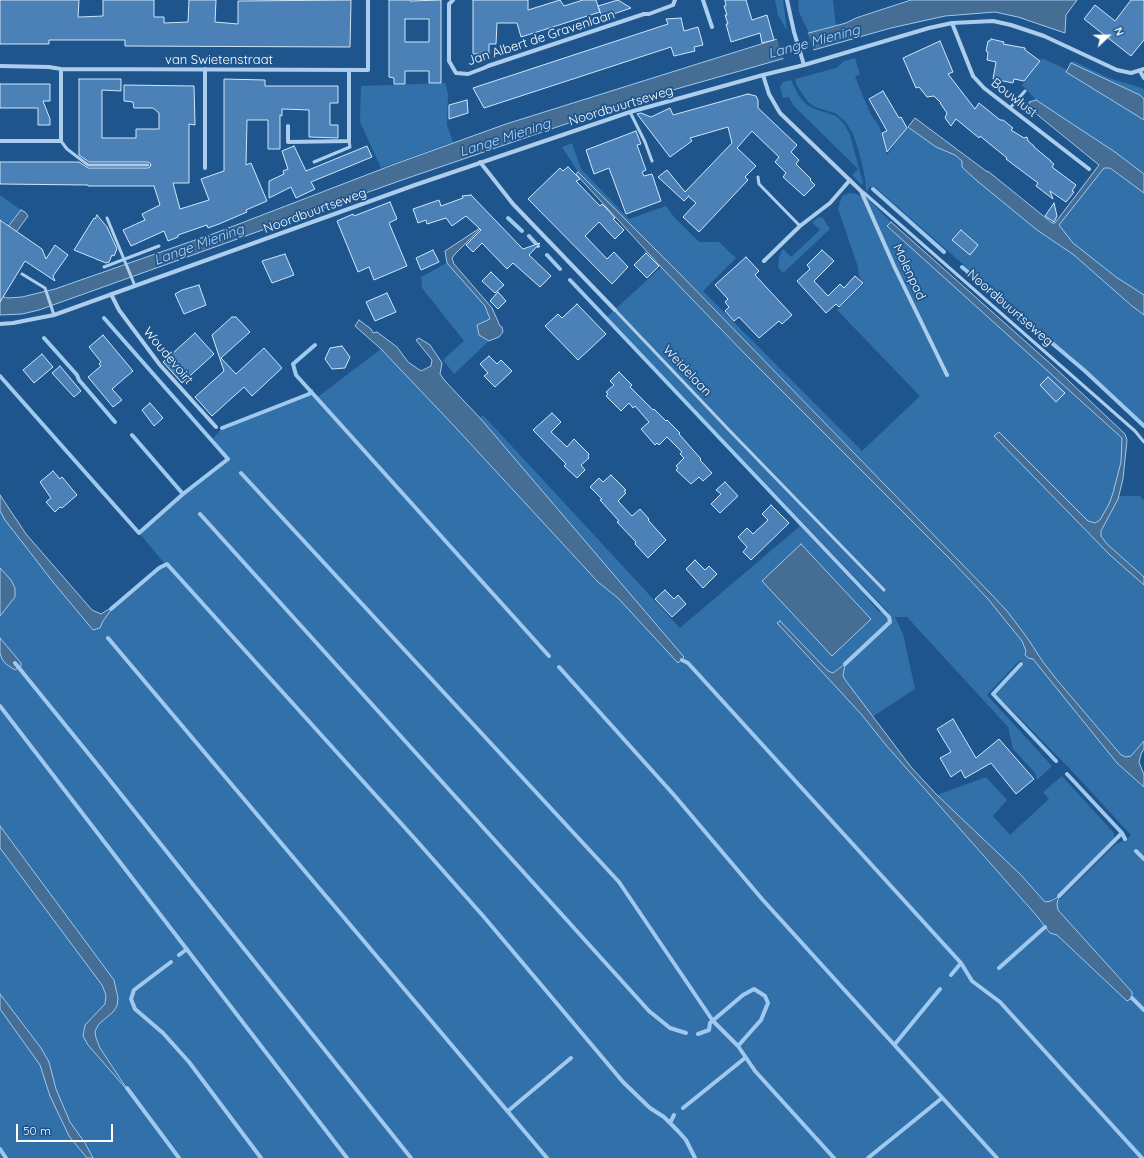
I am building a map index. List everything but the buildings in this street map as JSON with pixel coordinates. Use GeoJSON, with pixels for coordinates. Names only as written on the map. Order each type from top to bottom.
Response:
{"type":"FeatureCollection","features":[{"type":"Feature","properties":{"kind":"street","name":"van Swietenstraat"},"geometry":{"type":"LineString","coordinates":[[0,66],[49,66],[60,69],[368,70],[368,0]]}},
{"type":"Feature","properties":{"kind":"street","name":"Jan Albert de Gravenlaan"},"geometry":{"type":"LineString","coordinates":[[453,0],[449,4],[449,61],[456,73],[468,74],[644,14],[650,14],[673,5],[675,0]]}},
{"type":"Feature","properties":{"kind":"street"},"geometry":{"type":"LineString","coordinates":[[704,0],[712,27]]}},
{"type":"Feature","properties":{"kind":"street"},"geometry":{"type":"LineString","coordinates":[[787,0],[794,32],[804,65]]}},
{"type":"Feature","properties":{"kind":"street","name":"Noordbuurtseweg"},"geometry":{"type":"LineString","coordinates":[[0,324],[14,323],[54,315],[480,162],[630,112],[804,65],[929,28],[952,23],[993,21],[1011,25],[1044,36],[1117,70],[1131,73],[1142,70]]}},
{"type":"Feature","properties":{"kind":"street","name":"Bouwlust"},"geometry":{"type":"LineString","coordinates":[[952,23],[973,76],[984,88],[1089,169]]}},
{"type":"Feature","properties":{"kind":"street"},"geometry":{"type":"LineString","coordinates":[[0,141],[61,141],[60,69]]}},
{"type":"Feature","properties":{"kind":"street"},"geometry":{"type":"LineString","coordinates":[[204,69],[206,168]]}},
{"type":"Feature","properties":{"kind":"street"},"geometry":{"type":"LineString","coordinates":[[288,126],[288,142],[349,141],[349,70]]}},
{"type":"Feature","properties":{"kind":"street"},"geometry":{"type":"LineString","coordinates":[[1142,70],[1144,78]]}},
{"type":"Feature","properties":{"kind":"street","name":"Molenpad"},"geometry":{"type":"LineString","coordinates":[[763,75],[769,94],[780,113],[861,191],[895,268],[948,375]]}},
{"type":"Feature","properties":{"kind":"street","name":"Weidelaan"},"geometry":{"type":"LineString","coordinates":[[480,162],[513,204],[615,310]]}},
{"type":"Feature","properties":{"kind":"street"},"geometry":{"type":"LineString","coordinates":[[764,261],[800,226],[830,204],[850,180]]}},
{"type":"Feature","properties":{"kind":"street","name":"Woudevoirt"},"geometry":{"type":"LineString","coordinates":[[111,294],[119,310],[160,365],[216,427]]}},
{"type":"Feature","properties":{"kind":"lane"},"geometry":{"type":"LineString","coordinates":[[1010,108],[1025,91]]}},
{"type":"Feature","properties":{"kind":"lane"},"geometry":{"type":"LineString","coordinates":[[630,112],[645,142],[652,161]]}},
{"type":"Feature","properties":{"kind":"lane"},"geometry":{"type":"LineString","coordinates":[[61,141],[67,149],[88,164],[148,165]]}},
{"type":"Feature","properties":{"kind":"lane"},"geometry":{"type":"LineString","coordinates":[[314,162],[350,147],[349,141]]}},
{"type":"Feature","properties":{"kind":"lane"},"geometry":{"type":"LineString","coordinates":[[758,177],[759,184],[800,226]]}},
{"type":"Feature","properties":{"kind":"lane","name":"Noordbuurtseweg"},"geometry":{"type":"LineString","coordinates":[[861,191],[1135,431],[1144,442]]}},
{"type":"Feature","properties":{"kind":"lane"},"geometry":{"type":"LineString","coordinates":[[107,218],[126,260],[135,286]]}},
{"type":"Feature","properties":{"kind":"lane"},"geometry":{"type":"LineString","coordinates":[[104,267],[126,260],[159,246]]}},
{"type":"Feature","properties":{"kind":"lane"},"geometry":{"type":"LineString","coordinates":[[22,274],[45,288],[54,315]]}},
{"type":"Feature","properties":{"kind":"lane","name":"Weidelaan"},"geometry":{"type":"LineString","coordinates":[[615,310],[884,590]]}},
{"type":"Feature","properties":{"kind":"shaded area"},"geometry":{"type":"Polygon","coordinates":[[[775,0],[783,0],[787,31],[778,15],[775,0]]]}},
{"type":"Feature","properties":{"kind":"shaded area"},"geometry":{"type":"Polygon","coordinates":[[[798,0],[833,0],[836,26],[809,33],[799,12],[798,0]]]}},
{"type":"Feature","properties":{"kind":"shaded area"},"geometry":{"type":"Polygon","coordinates":[[[855,58],[860,74],[855,77],[870,113],[880,128],[887,155],[908,127],[936,147],[955,155],[962,161],[962,167],[976,180],[1037,230],[1074,255],[1144,315],[1144,423],[875,187],[870,187],[867,191],[866,190],[859,152],[853,134],[845,121],[835,113],[815,107],[808,102],[797,86],[795,79],[836,68],[844,61],[855,58]]]}},
{"type":"Feature","properties":{"kind":"shaded area"},"geometry":{"type":"Polygon","coordinates":[[[1042,58],[1067,70],[1066,72],[1144,120],[1144,174],[1115,152],[1036,100],[1022,85],[1042,58]]]}},
{"type":"Feature","properties":{"kind":"shaded area"},"geometry":{"type":"Polygon","coordinates":[[[1073,61],[1109,78],[1142,88],[1144,90],[1144,99],[1140,95],[1071,63],[1073,61]]]}},
{"type":"Feature","properties":{"kind":"shaded area"},"geometry":{"type":"Polygon","coordinates":[[[791,80],[799,96],[806,104],[812,108],[836,116],[844,124],[850,135],[863,183],[862,185],[852,175],[858,169],[793,105],[789,97],[783,98],[780,87],[783,82],[791,80]]]}},
{"type":"Feature","properties":{"kind":"shaded area"},"geometry":{"type":"Polygon","coordinates":[[[445,83],[448,94],[447,125],[453,142],[381,168],[360,122],[361,86],[445,83]]]}},
{"type":"Feature","properties":{"kind":"shaded area"},"geometry":{"type":"Polygon","coordinates":[[[572,143],[581,169],[629,219],[666,206],[674,217],[699,242],[719,242],[736,258],[703,291],[862,451],[920,396],[837,310],[864,284],[859,276],[858,267],[838,209],[842,196],[850,193],[867,198],[891,222],[887,226],[1122,438],[1121,462],[1113,493],[1100,520],[1095,523],[1088,522],[999,432],[994,436],[1110,555],[1144,585],[1144,741],[1131,756],[1126,757],[1121,755],[1057,680],[1007,611],[992,595],[680,274],[578,172],[562,147],[572,143]]]}},
{"type":"Feature","properties":{"kind":"shaded area"},"geometry":{"type":"Polygon","coordinates":[[[1104,168],[1109,168],[1144,193],[1144,295],[1116,277],[1072,243],[1059,225],[1104,168]]]}},
{"type":"Feature","properties":{"kind":"shaded area"},"geometry":{"type":"Polygon","coordinates":[[[0,195],[21,210],[10,225],[0,219],[0,195]]]}},
{"type":"Feature","properties":{"kind":"shaded area"},"geometry":{"type":"Polygon","coordinates":[[[822,217],[830,229],[783,273],[778,267],[779,257],[783,249],[791,257],[820,230],[812,222],[817,218],[822,217]]]}},
{"type":"Feature","properties":{"kind":"shaded area"},"geometry":{"type":"Polygon","coordinates":[[[447,263],[485,306],[490,319],[477,325],[479,335],[489,341],[454,374],[443,360],[464,341],[422,288],[421,277],[447,263]]]}},
{"type":"Feature","properties":{"kind":"shaded area"},"geometry":{"type":"Polygon","coordinates":[[[661,267],[988,599],[1022,641],[1027,651],[1028,658],[1033,658],[1135,779],[1144,787],[1144,1158],[0,1158],[0,504],[95,622],[159,568],[166,565],[139,533],[183,494],[228,459],[212,440],[222,428],[309,394],[319,396],[381,349],[598,582],[618,598],[480,418],[483,415],[680,628],[800,526],[879,612],[889,613],[607,317],[661,267]],[[895,617],[903,634],[915,689],[872,717],[843,676],[845,664],[833,673],[828,671],[779,621],[1036,915],[1050,933],[1057,934],[1127,1001],[1132,998],[1132,992],[1058,910],[1057,904],[1059,900],[1116,844],[1127,839],[1131,835],[1070,769],[995,693],[1024,664],[1020,660],[987,695],[1052,766],[1037,780],[1035,773],[1013,749],[1008,727],[907,617],[895,617]]]}},
{"type":"Feature","properties":{"kind":"shaded area"},"geometry":{"type":"Polygon","coordinates":[[[1118,496],[1140,496],[1144,500],[1144,577],[1101,537],[1101,531],[1118,496]]]}},
{"type":"Feature","properties":{"kind":"shaded area"},"geometry":{"type":"Polygon","coordinates":[[[1062,776],[1114,833],[1114,838],[1051,901],[1045,902],[1021,875],[937,795],[986,777],[1007,800],[993,816],[1010,835],[1049,799],[1043,792],[1062,776]]]}},
{"type":"Feature","properties":{"kind":"water","name":"Lange Miening"},"geometry":{"type":"Polygon","coordinates":[[[911,0],[1077,0],[1066,15],[1065,33],[1018,17],[995,12],[945,16],[891,28],[627,103],[402,180],[39,310],[22,314],[0,315],[0,296],[8,298],[22,297],[55,289],[218,232],[395,164],[506,124],[777,39],[809,33],[846,23],[856,18],[911,0]]]}},
{"type":"Feature","properties":{"kind":"water"},"geometry":{"type":"Polygon","coordinates":[[[1071,63],[1140,95],[1144,99],[1144,120],[1066,72],[1071,63]]]}},
{"type":"Feature","properties":{"kind":"water"},"geometry":{"type":"Polygon","coordinates":[[[1036,100],[1115,152],[1144,174],[1144,193],[1110,168],[1104,168],[1059,225],[1073,243],[1116,277],[1144,295],[1144,315],[1074,255],[1037,230],[976,180],[962,167],[962,161],[955,155],[936,147],[908,127],[915,118],[989,172],[1052,223],[1055,223],[1099,165],[1029,108],[1029,102],[1036,100]]]}},
{"type":"Feature","properties":{"kind":"water"},"geometry":{"type":"Polygon","coordinates":[[[578,172],[680,274],[1007,611],[1057,680],[1121,755],[1126,757],[1131,756],[1144,741],[1144,749],[1139,762],[1144,775],[1144,787],[1117,763],[1033,659],[1028,658],[1025,655],[1026,651],[1022,641],[988,599],[661,267],[576,174],[578,172]]]}},
{"type":"Feature","properties":{"kind":"water"},"geometry":{"type":"Polygon","coordinates":[[[21,210],[28,216],[4,249],[0,237],[21,210]]]}},
{"type":"Feature","properties":{"kind":"water"},"geometry":{"type":"Polygon","coordinates":[[[891,222],[1053,366],[1125,434],[1127,440],[1123,479],[1118,499],[1101,531],[1101,536],[1107,544],[1144,577],[1144,585],[1110,555],[994,436],[999,432],[1088,521],[1095,523],[1100,520],[1113,493],[1121,462],[1122,438],[887,226],[891,222]]]}},
{"type":"Feature","properties":{"kind":"water"},"geometry":{"type":"Polygon","coordinates":[[[480,228],[452,258],[454,264],[492,308],[500,326],[502,327],[503,332],[499,337],[489,341],[479,335],[477,325],[490,319],[485,306],[447,263],[445,251],[480,228]]]}},
{"type":"Feature","properties":{"kind":"water"},"geometry":{"type":"Polygon","coordinates":[[[359,320],[371,329],[373,333],[377,332],[397,347],[408,362],[421,371],[431,366],[432,360],[416,340],[419,338],[430,345],[442,363],[440,374],[445,381],[480,418],[684,657],[678,663],[618,598],[598,582],[381,349],[355,326],[359,320]]]}},
{"type":"Feature","properties":{"kind":"water"},"geometry":{"type":"Polygon","coordinates":[[[0,495],[26,534],[92,610],[101,614],[114,606],[103,621],[100,628],[93,630],[53,582],[5,520],[0,511],[0,495]]]}},
{"type":"Feature","properties":{"kind":"water"},"geometry":{"type":"Polygon","coordinates":[[[801,544],[871,619],[832,656],[762,581],[801,544]]]}},
{"type":"Feature","properties":{"kind":"water"},"geometry":{"type":"Polygon","coordinates":[[[0,568],[11,580],[15,588],[15,597],[0,616],[0,568]]]}},
{"type":"Feature","properties":{"kind":"water"},"geometry":{"type":"Polygon","coordinates":[[[780,621],[828,671],[833,673],[845,664],[843,676],[846,681],[911,767],[937,795],[1021,875],[1045,902],[1051,901],[1059,896],[1057,904],[1058,910],[1132,992],[1132,998],[1127,1001],[1057,935],[1050,933],[1036,915],[885,744],[862,715],[777,623],[780,621]]]}},
{"type":"Feature","properties":{"kind":"water"},"geometry":{"type":"Polygon","coordinates":[[[0,638],[21,663],[21,666],[15,670],[6,664],[2,659],[0,653],[0,638]]]}},
{"type":"Feature","properties":{"kind":"water"},"geometry":{"type":"Polygon","coordinates":[[[0,826],[114,980],[118,998],[117,1006],[113,1012],[99,1024],[95,1031],[100,1048],[129,1092],[88,1045],[83,1036],[85,1025],[105,1004],[106,995],[102,985],[0,848],[0,826]]]}},
{"type":"Feature","properties":{"kind":"water"},"geometry":{"type":"Polygon","coordinates":[[[0,994],[41,1048],[49,1062],[56,1089],[70,1122],[85,1143],[93,1158],[87,1158],[69,1136],[50,1096],[40,1065],[0,1009],[0,994]]]}},
{"type":"Feature","properties":{"kind":"pier"},"geometry":{"type":"Polygon","coordinates":[[[807,31],[814,52],[784,60],[777,39],[775,38],[807,31]]]}},
{"type":"Feature","properties":{"kind":"waterway"},"geometry":{"type":"LineString","coordinates":[[873,189],[944,252]]}},
{"type":"Feature","properties":{"kind":"waterway"},"geometry":{"type":"LineString","coordinates":[[508,218],[522,231]]}},
{"type":"Feature","properties":{"kind":"waterway"},"geometry":{"type":"LineString","coordinates":[[529,236],[538,246]]}},
{"type":"Feature","properties":{"kind":"waterway"},"geometry":{"type":"LineString","coordinates":[[547,255],[560,269]]}},
{"type":"Feature","properties":{"kind":"waterway"},"geometry":{"type":"LineString","coordinates":[[962,267],[1085,371],[1144,426]]}},
{"type":"Feature","properties":{"kind":"waterway"},"geometry":{"type":"LineString","coordinates":[[570,280],[889,617],[890,622],[845,664]]}},
{"type":"Feature","properties":{"kind":"waterway"},"geometry":{"type":"LineString","coordinates":[[0,376],[139,533],[183,494],[228,459],[104,318]]}},
{"type":"Feature","properties":{"kind":"waterway"},"geometry":{"type":"LineString","coordinates":[[44,338],[77,375],[79,380],[115,422]]}},
{"type":"Feature","properties":{"kind":"waterway"},"geometry":{"type":"LineString","coordinates":[[315,345],[293,364],[296,375],[549,656]]}},
{"type":"Feature","properties":{"kind":"waterway"},"geometry":{"type":"LineString","coordinates":[[222,428],[309,394],[311,391]]}},
{"type":"Feature","properties":{"kind":"waterway"},"geometry":{"type":"LineString","coordinates":[[132,435],[183,494]]}},
{"type":"Feature","properties":{"kind":"waterway"},"geometry":{"type":"LineString","coordinates":[[241,473],[619,882],[713,1021],[738,1046],[755,1071],[834,1158]]}},
{"type":"Feature","properties":{"kind":"waterway"},"geometry":{"type":"LineString","coordinates":[[200,514],[649,1011],[670,1028],[686,1033]]}},
{"type":"Feature","properties":{"kind":"waterway"},"geometry":{"type":"LineString","coordinates":[[111,609],[159,568],[167,564],[484,917],[623,1082],[650,1108],[664,1117],[678,1131],[686,1140],[695,1158]]}},
{"type":"Feature","properties":{"kind":"waterway"},"geometry":{"type":"LineString","coordinates":[[108,638],[547,1158]]}},
{"type":"Feature","properties":{"kind":"waterway"},"geometry":{"type":"LineString","coordinates":[[682,660],[688,663],[961,963],[972,981],[1000,1002],[1142,1158]]}},
{"type":"Feature","properties":{"kind":"waterway"},"geometry":{"type":"LineString","coordinates":[[15,663],[411,1158]]}},
{"type":"Feature","properties":{"kind":"waterway"},"geometry":{"type":"LineString","coordinates":[[1021,664],[993,694],[1056,761]]}},
{"type":"Feature","properties":{"kind":"waterway"},"geometry":{"type":"LineString","coordinates":[[559,667],[674,795],[762,899],[997,1158]]}},
{"type":"Feature","properties":{"kind":"waterway"},"geometry":{"type":"LineString","coordinates":[[0,706],[347,1158]]}},
{"type":"Feature","properties":{"kind":"waterway"},"geometry":{"type":"LineString","coordinates":[[1067,774],[1122,833],[1125,839]]}},
{"type":"Feature","properties":{"kind":"waterway"},"geometry":{"type":"LineString","coordinates":[[1059,896],[1122,833]]}},
{"type":"Feature","properties":{"kind":"waterway"},"geometry":{"type":"LineString","coordinates":[[1136,851],[1144,859]]}},
{"type":"Feature","properties":{"kind":"waterway"},"geometry":{"type":"LineString","coordinates":[[999,968],[1045,927]]}},
{"type":"Feature","properties":{"kind":"waterway"},"geometry":{"type":"LineString","coordinates":[[179,955],[187,949]]}},
{"type":"Feature","properties":{"kind":"waterway"},"geometry":{"type":"LineString","coordinates":[[171,962],[134,990],[131,999],[135,1009],[163,1033],[189,1062],[261,1158]]}},
{"type":"Feature","properties":{"kind":"waterway"},"geometry":{"type":"LineString","coordinates":[[951,975],[961,963]]}},
{"type":"Feature","properties":{"kind":"waterway"},"geometry":{"type":"LineString","coordinates":[[698,1034],[709,1030],[710,1023],[743,995],[754,989],[765,996],[768,1003],[761,1020],[738,1046]]}},
{"type":"Feature","properties":{"kind":"waterway"},"geometry":{"type":"LineString","coordinates":[[895,1044],[940,989]]}},
{"type":"Feature","properties":{"kind":"waterway"},"geometry":{"type":"LineString","coordinates":[[1132,998],[1144,1010]]}},
{"type":"Feature","properties":{"kind":"waterway"},"geometry":{"type":"LineString","coordinates":[[508,1111],[571,1058]]}},
{"type":"Feature","properties":{"kind":"waterway"},"geometry":{"type":"LineString","coordinates":[[683,1108],[745,1058]]}},
{"type":"Feature","properties":{"kind":"waterway"},"geometry":{"type":"LineString","coordinates":[[127,1088],[179,1158]]}},
{"type":"Feature","properties":{"kind":"waterway"},"geometry":{"type":"LineString","coordinates":[[868,1158],[942,1098]]}},
{"type":"Feature","properties":{"kind":"waterway"},"geometry":{"type":"LineString","coordinates":[[670,1123],[674,1115]]}},
{"type":"Feature","properties":{"kind":"waterway"},"geometry":{"type":"LineString","coordinates":[[0,1149],[6,1158]]}}]}
